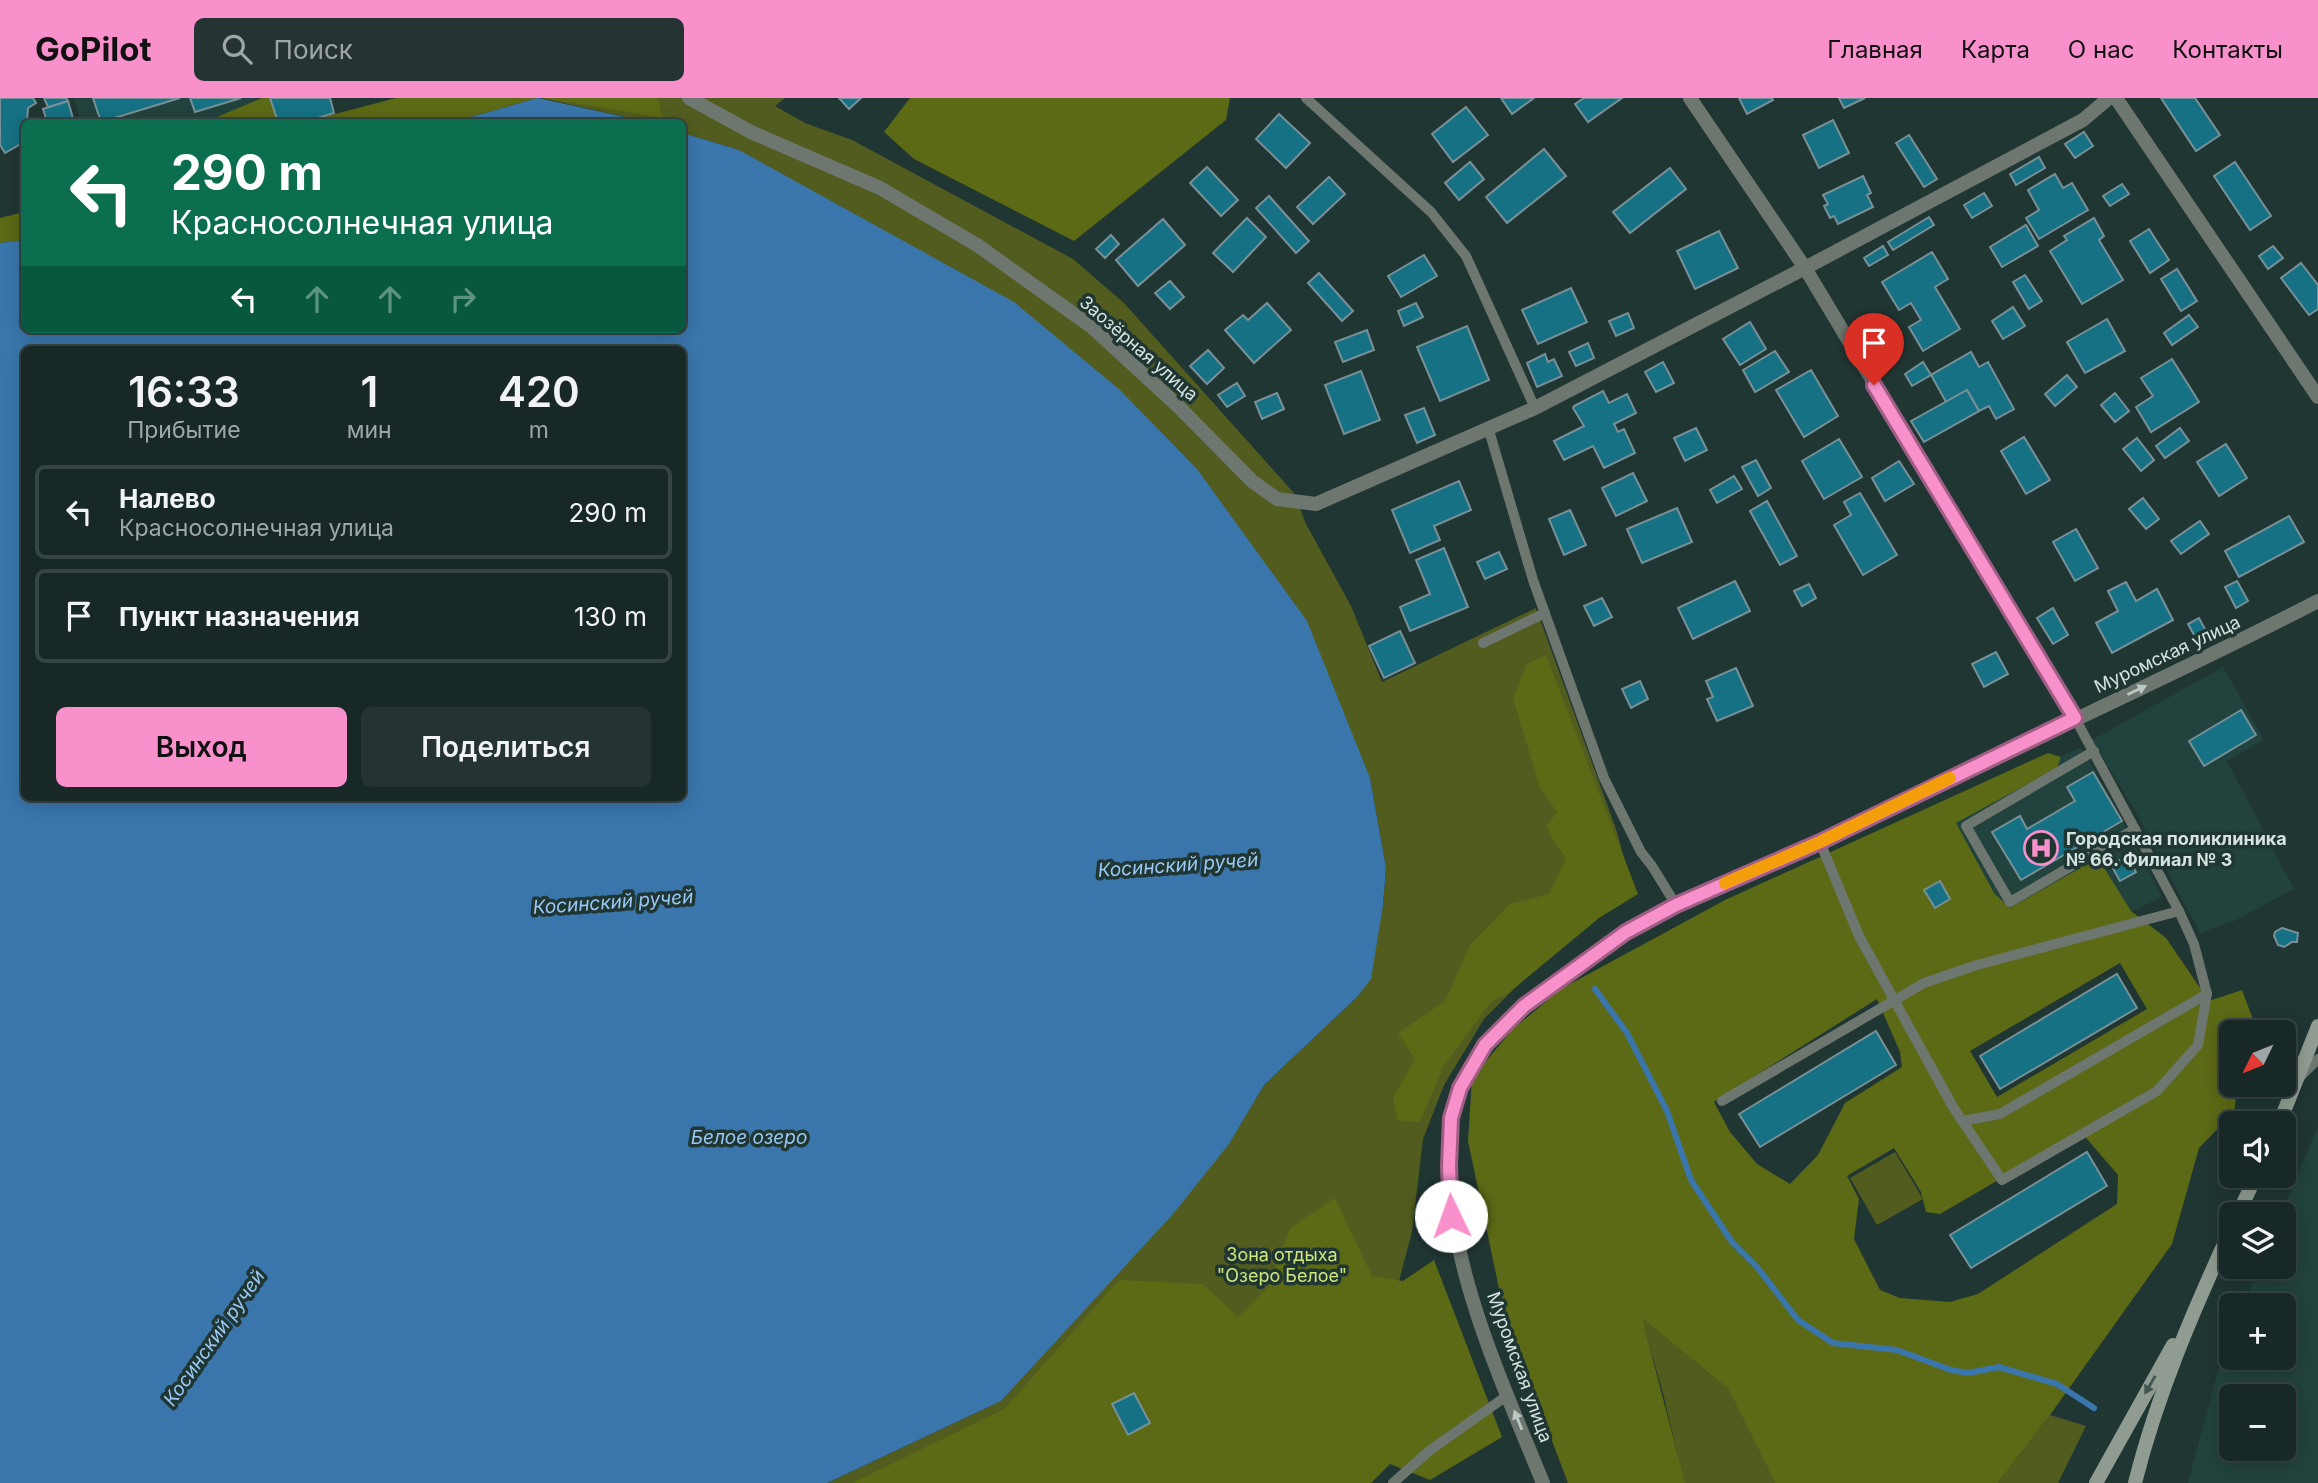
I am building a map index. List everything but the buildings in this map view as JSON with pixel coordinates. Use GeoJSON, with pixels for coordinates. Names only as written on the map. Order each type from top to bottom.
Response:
{"type":"FeatureCollection","features":[{"type":"Feature","properties":{"kind":"main road"},"geometry":{"type":"LineString","coordinates":[[2296,1082],[2318,1026]]}},
{"type":"Feature","properties":{"kind":"main road"},"geometry":{"type":"LineString","coordinates":[[2096,1483],[2196,1304],[2219,1255]]}},
{"type":"Feature","properties":{"kind":"main road"},"geometry":{"type":"LineString","coordinates":[[2135,1483],[2164,1391],[2196,1304]]}},
{"type":"Feature","properties":{"kind":"street","name":"Заозёрная улица"},"geometry":{"type":"LineString","coordinates":[[689,98],[751,132],[880,188],[977,245],[1092,327],[1179,407],[1252,481],[1277,499],[1316,504],[1535,408],[2083,120],[2109,98]]}},
{"type":"Feature","properties":{"kind":"street"},"geometry":{"type":"LineString","coordinates":[[1690,98],[1805,268],[2075,718]]}},
{"type":"Feature","properties":{"kind":"street"},"geometry":{"type":"LineString","coordinates":[[2116,98],[2318,397]]}},
{"type":"Feature","properties":{"kind":"street","name":"Муромская улица"},"geometry":{"type":"LineString","coordinates":[[1544,1483],[1479,1320],[1451,1216],[1451,1118],[1460,1088],[1485,1045],[1524,1006],[1626,932],[1676,905],[1820,842],[2075,718],[2227,648],[2318,601]]}},
{"type":"Feature","properties":{"kind":"lane"},"geometry":{"type":"LineString","coordinates":[[1306,98],[1431,212],[1466,257],[1535,408]]}},
{"type":"Feature","properties":{"kind":"lane"},"geometry":{"type":"LineString","coordinates":[[1488,427],[1545,613],[1604,778],[1641,852],[1676,905]]}},
{"type":"Feature","properties":{"kind":"lane"},"geometry":{"type":"LineString","coordinates":[[1482,643],[1545,613]]}},
{"type":"Feature","properties":{"kind":"lane"},"geometry":{"type":"LineString","coordinates":[[1820,842],[1859,936],[1894,1001],[1962,1121],[2002,1180],[2157,1091],[2198,1045],[2207,994],[2194,944],[2179,911],[2075,718]]}},
{"type":"Feature","properties":{"kind":"lane"},"geometry":{"type":"LineString","coordinates":[[2094,751],[1966,826],[2010,902],[2135,829]]}},
{"type":"Feature","properties":{"kind":"lane"},"geometry":{"type":"LineString","coordinates":[[1722,1101],[1924,983],[1977,965],[2179,911]]}},
{"type":"Feature","properties":{"kind":"lane"},"geometry":{"type":"LineString","coordinates":[[1962,1121],[2000,1114],[2207,994]]}},
{"type":"Feature","properties":{"kind":"lane"},"geometry":{"type":"LineString","coordinates":[[2296,1082],[2318,1059]]}},
{"type":"Feature","properties":{"kind":"lane"},"geometry":{"type":"LineString","coordinates":[[1393,1483],[1429,1451],[1508,1395]]}},
{"type":"Feature","properties":{"kind":"shaded area"},"geometry":{"type":"Polygon","coordinates":[[[74,98],[262,98],[212,119],[80,119],[74,98]]]}},
{"type":"Feature","properties":{"kind":"shaded area"},"geometry":{"type":"Polygon","coordinates":[[[2223,667],[2264,740],[2227,761],[2294,889],[2234,921],[2200,933],[2133,807],[2092,740],[2223,667]]]}},
{"type":"Feature","properties":{"kind":"shaded area","name":"Городская поликлиника № 66. Филиал № 3"},"geometry":{"type":"Polygon","coordinates":[[[2081,747],[2162,897],[2137,909],[1997,949],[1950,899],[1940,881],[1938,816],[2081,747]]]}},
{"type":"Feature","properties":{"kind":"shaded area"},"geometry":{"type":"Polygon","coordinates":[[[2318,1127],[2318,1483],[2188,1483],[2219,1366],[2219,1370],[2296,1370],[2296,1293],[2248,1293],[2254,1279],[2296,1279],[2296,1202],[2286,1202],[2292,1188],[2296,1188],[2296,1179],[2318,1127]]]}},
{"type":"Feature","properties":{"kind":"green space"},"geometry":{"type":"Polygon","coordinates":[[[262,98],[270,98],[277,119],[212,119],[262,98]]]}},
{"type":"Feature","properties":{"kind":"green space"},"geometry":{"type":"Polygon","coordinates":[[[396,98],[538,98],[464,119],[316,119],[396,98]]]}},
{"type":"Feature","properties":{"kind":"green space","name":"Зона отдыха \"Озеро Белое\""},"geometry":{"type":"Polygon","coordinates":[[[541,98],[785,98],[775,106],[805,123],[852,140],[1073,259],[1124,303],[1294,493],[1306,524],[1351,606],[1382,682],[1536,608],[1616,829],[1632,886],[1539,964],[1484,1019],[1444,1085],[1423,1139],[1412,1232],[1376,1368],[985,1483],[827,1483],[1001,1401],[1229,1144],[1264,1085],[1357,997],[1383,905],[1386,868],[1370,778],[739,150],[686,134],[686,119],[634,119],[541,98]]]}},
{"type":"Feature","properties":{"kind":"green space"},"geometry":{"type":"Polygon","coordinates":[[[542,98],[658,98],[663,118],[542,98]]]}},
{"type":"Feature","properties":{"kind":"green space"},"geometry":{"type":"Polygon","coordinates":[[[910,98],[1230,98],[1226,120],[1074,241],[914,159],[884,132],[910,98]]]}},
{"type":"Feature","properties":{"kind":"green space"},"geometry":{"type":"Polygon","coordinates":[[[21,213],[21,240],[0,243],[0,218],[21,213]]]}},
{"type":"Feature","properties":{"kind":"green space"},"geometry":{"type":"Polygon","coordinates":[[[1546,655],[1638,894],[1599,918],[1511,991],[1490,1003],[1443,1067],[1420,1122],[1398,1121],[1393,1098],[1415,1059],[1398,1033],[1445,1001],[1470,945],[1510,904],[1549,894],[1566,858],[1552,839],[1547,825],[1557,812],[1540,788],[1513,698],[1527,664],[1546,655]]]}},
{"type":"Feature","properties":{"kind":"green space"},"geometry":{"type":"Polygon","coordinates":[[[2048,753],[2061,757],[2057,768],[1956,823],[1994,893],[2010,908],[2098,858],[2131,911],[2166,938],[2209,1001],[2242,990],[2253,1020],[2219,1020],[2219,1097],[2236,1097],[2234,1111],[2219,1111],[2219,1127],[2199,1148],[2172,1244],[1998,1483],[1775,1483],[1728,1389],[1642,1318],[1685,1483],[1568,1483],[1505,1317],[1468,1141],[1472,1078],[1512,1030],[1561,989],[1725,900],[2048,753]],[[2120,963],[1970,1051],[1997,1097],[2147,1009],[2120,963]],[[1877,999],[1714,1102],[1730,1132],[1757,1164],[1790,1184],[1818,1155],[1845,1103],[1902,1067],[1900,1052],[1877,999]],[[2081,1132],[1940,1214],[1926,1212],[1921,1192],[1894,1148],[1847,1176],[1859,1199],[1854,1239],[1880,1290],[1900,1298],[1950,1302],[1978,1294],[2117,1204],[2118,1175],[2081,1132]]]}},
{"type":"Feature","properties":{"kind":"green space"},"geometry":{"type":"Polygon","coordinates":[[[1895,1152],[1923,1199],[1877,1225],[1850,1178],[1895,1152]]]}},
{"type":"Feature","properties":{"kind":"green space"},"geometry":{"type":"Polygon","coordinates":[[[1335,1198],[1372,1276],[1403,1281],[1434,1260],[1502,1437],[1430,1480],[1390,1464],[1371,1483],[852,1483],[1004,1409],[1119,1280],[1203,1284],[1238,1317],[1269,1286],[1290,1228],[1335,1198]]]}},
{"type":"Feature","properties":{"kind":"green space"},"geometry":{"type":"Polygon","coordinates":[[[1641,1317],[1728,1389],[1775,1483],[1684,1483],[1663,1393],[1641,1317]]]}},
{"type":"Feature","properties":{"kind":"green space"},"geometry":{"type":"Polygon","coordinates":[[[2050,1415],[2086,1426],[2058,1483],[1998,1483],[2050,1415]]]}},
{"type":"Feature","properties":{"kind":"water"},"geometry":{"type":"Polygon","coordinates":[[[538,98],[633,119],[464,119],[538,98]]]}},
{"type":"Feature","properties":{"kind":"water","name":"Белое озеро"},"geometry":{"type":"Polygon","coordinates":[[[686,134],[739,150],[1014,302],[1120,390],[1197,469],[1307,621],[1370,778],[1386,868],[1371,979],[1357,997],[1264,1085],[1229,1144],[1173,1214],[1001,1401],[827,1483],[0,1483],[0,243],[21,240],[21,333],[686,333],[686,134]]]}},
{"type":"Feature","properties":{"kind":"waterway","name":"Косинский ручей"},"geometry":{"type":"LineString","coordinates":[[1595,989],[1627,1033],[1667,1111],[1691,1180],[1732,1242],[1757,1267],[1798,1320],[1833,1343],[1897,1350],[1951,1370],[1968,1373],[1999,1367],[2057,1384],[2094,1408]]}},
{"type":"Feature","properties":{"kind":"slow traffic"},"geometry":{"type":"LineString","coordinates":[[1725,883],[1820,842],[1950,778]]}},
{"type":"Feature","properties":{"kind":"place","name":"Городская поликлиника № 66. Филиал № 3"},"geometry":{"type":"Point","coordinates":[2041,848]}},
{"type":"Feature","properties":{"kind":"route"},"geometry":{"type":"LineString","coordinates":[[1451,1216],[1451,1118],[1460,1088],[1485,1045],[1524,1006],[1626,932],[1676,905],[1820,842],[2075,718],[1874,385]]}}]}
